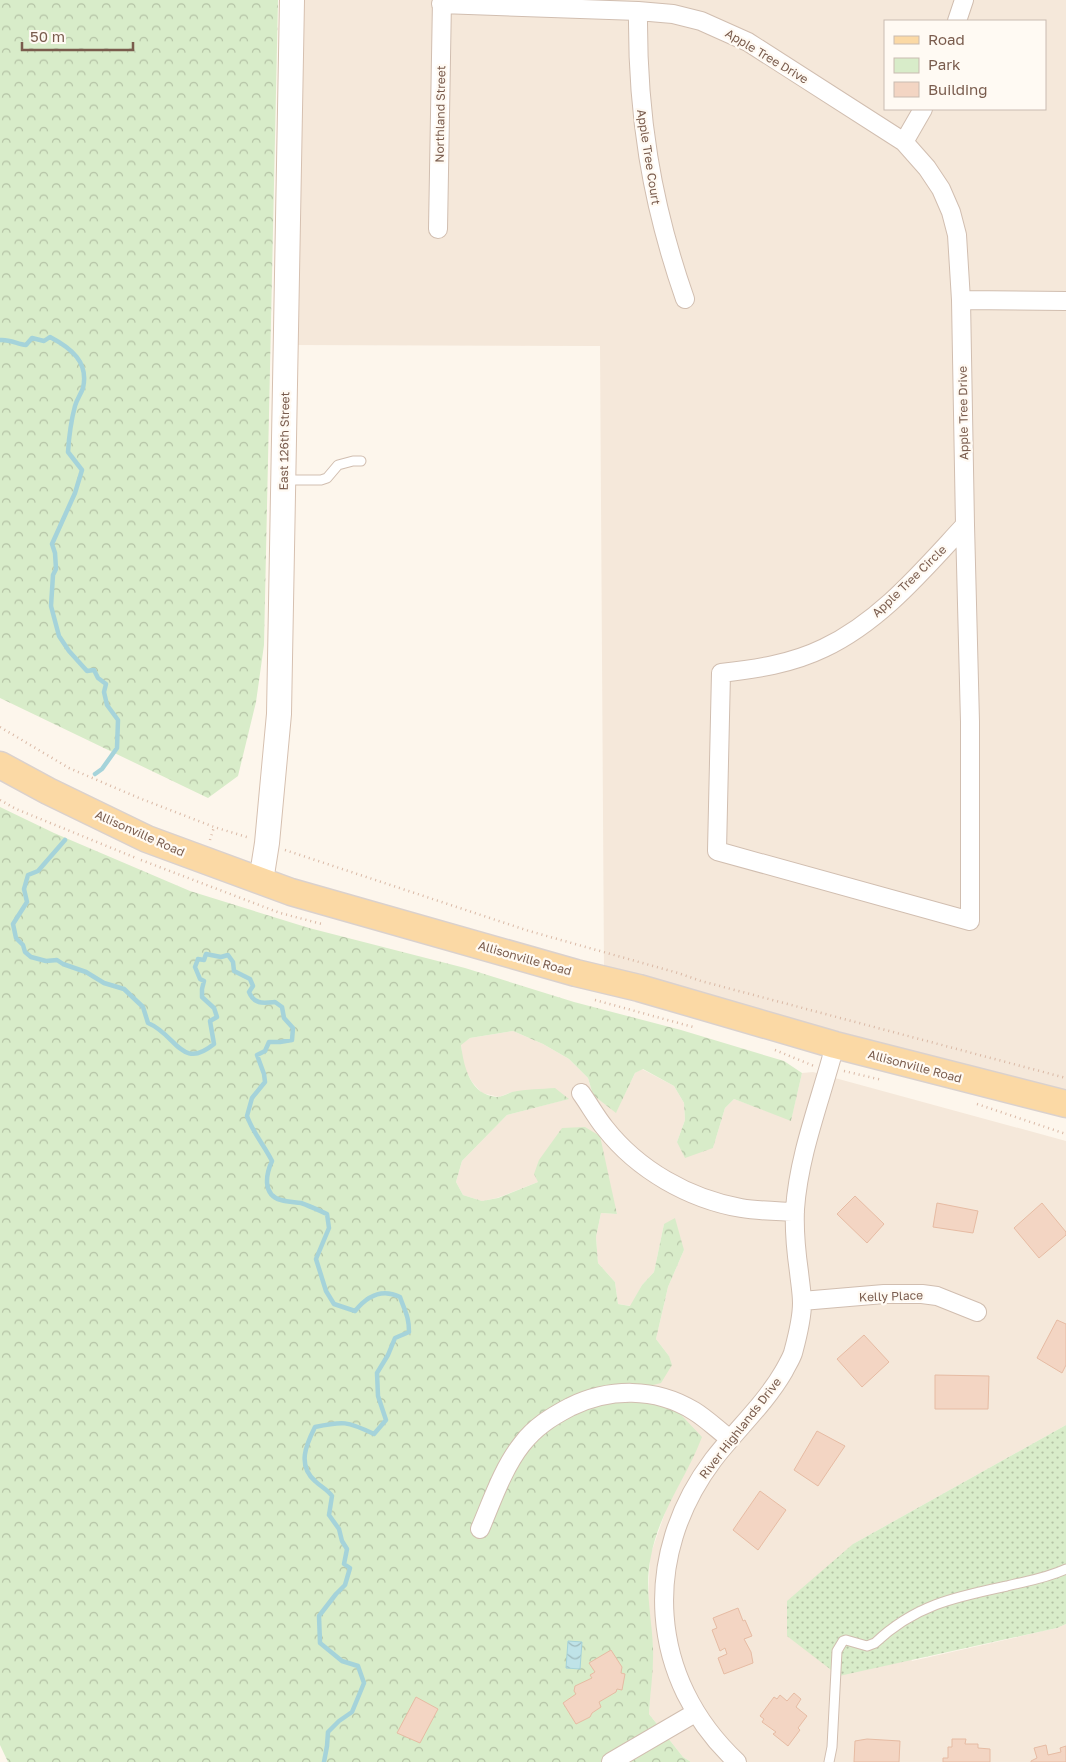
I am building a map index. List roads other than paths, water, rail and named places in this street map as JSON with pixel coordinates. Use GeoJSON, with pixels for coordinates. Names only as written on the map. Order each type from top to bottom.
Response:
{"type":"FeatureCollection","features":[{"type":"Feature","properties":{"kind":"main road","name":"East 126th Street"},"geometry":{"type":"LineString","coordinates":[[261,881],[267,843],[279,714],[292,0]]}},
{"type":"Feature","properties":{"kind":"main road","name":"Allisonville Road"},"geometry":{"type":"LineString","coordinates":[[0,765],[48,791],[147,839],[291,892],[576,973],[639,988],[835,1045],[1066,1104]]}},
{"type":"Feature","properties":{"kind":"street"},"geometry":{"type":"LineString","coordinates":[[957,20],[964,0]]}},
{"type":"Feature","properties":{"kind":"street","name":"Apple Tree Drive"},"geometry":{"type":"LineString","coordinates":[[442,2],[661,12],[709,24],[734,34],[904,142],[934,177],[951,212],[959,248],[965,525]]}},
{"type":"Feature","properties":{"kind":"street","name":"Northland Street"},"geometry":{"type":"LineString","coordinates":[[438,229],[442,2]]}},
{"type":"Feature","properties":{"kind":"street","name":"Apple Tree Court"},"geometry":{"type":"LineString","coordinates":[[638,11],[640,92],[649,165],[666,240],[685,299]]}},
{"type":"Feature","properties":{"kind":"street"},"geometry":{"type":"LineString","coordinates":[[904,142],[922,110]]}},
{"type":"Feature","properties":{"kind":"street"},"geometry":{"type":"LineString","coordinates":[[961,300],[1066,301]]}},
{"type":"Feature","properties":{"kind":"street","name":"Apple Tree Circle"},"geometry":{"type":"LineString","coordinates":[[965,525],[970,722],[970,921],[717,851],[720,673],[759,669],[780,664],[824,648],[850,634],[898,595],[965,525]]}},
{"type":"Feature","properties":{"kind":"street","name":"River Highlands Drive"},"geometry":{"type":"LineString","coordinates":[[737,1762],[717,1741],[695,1712],[681,1684],[667,1638],[664,1615],[667,1562],[677,1524],[692,1491],[730,1439],[777,1383],[792,1355],[801,1318],[802,1302],[795,1233],[795,1212],[800,1172],[835,1045]]}},
{"type":"Feature","properties":{"kind":"street"},"geometry":{"type":"LineString","coordinates":[[581,1093],[605,1128],[625,1150],[649,1170],[672,1184],[695,1194],[740,1208],[795,1212]]}},
{"type":"Feature","properties":{"kind":"street","name":"Kelly Place"},"geometry":{"type":"LineString","coordinates":[[802,1302],[884,1294],[922,1294],[937,1296],[977,1312]]}},
{"type":"Feature","properties":{"kind":"street"},"geometry":{"type":"LineString","coordinates":[[480,1529],[509,1465],[521,1445],[537,1427],[556,1414],[585,1400],[608,1394],[626,1393],[647,1393],[662,1397],[693,1411],[730,1439]]}},
{"type":"Feature","properties":{"kind":"street"},"geometry":{"type":"LineString","coordinates":[[611,1762],[695,1712]]}},
{"type":"Feature","properties":{"kind":"lane"},"geometry":{"type":"LineString","coordinates":[[283,480],[321,480],[327,478],[338,466],[353,461],[361,461]]}},
{"type":"Feature","properties":{"kind":"lane"},"geometry":{"type":"LineString","coordinates":[[829,1762],[832,1747],[837,1651],[843,1641],[871,1645],[916,1612],[940,1602],[1045,1578],[1066,1569]]}},
{"type":"Feature","properties":{"kind":"water"},"geometry":{"type":"Polygon","coordinates":[[[568,1641],[582,1642],[580,1669],[566,1668],[568,1641]]]}},
{"type":"Feature","properties":{"kind":"waterway"},"geometry":{"type":"LineString","coordinates":[[0,340],[26,345],[32,338],[44,341],[50,337],[65,346],[77,357],[83,371],[83,388],[76,403],[70,429],[68,452],[82,470],[75,493],[52,544],[55,553],[56,569],[53,575],[51,606],[59,636],[69,651],[87,671],[94,670],[98,678],[106,684],[104,692],[107,705],[118,720],[117,748],[102,769],[95,774]]}},
{"type":"Feature","properties":{"kind":"waterway"},"geometry":{"type":"LineString","coordinates":[[65,840],[38,871],[28,875],[24,889],[27,902],[13,924],[16,938],[23,945],[25,952],[31,957],[46,961],[57,960],[86,972],[104,983],[124,989],[143,1007],[148,1023],[158,1028],[180,1048],[194,1054],[214,1044],[210,1021],[217,1017],[214,1008],[202,997],[204,981],[200,979],[195,967],[198,959],[204,960],[206,954],[221,957],[228,955],[233,962],[234,971],[250,979],[253,986],[249,992],[251,996],[257,1001],[275,1002],[282,1007],[284,1018],[293,1028],[292,1040],[269,1042],[265,1051],[257,1055],[265,1082],[252,1098],[247,1116],[272,1161],[267,1178],[268,1189],[271,1194],[284,1201],[301,1203],[327,1214],[329,1228],[316,1259],[326,1291],[334,1304],[355,1311],[365,1301],[375,1295],[393,1294],[400,1297],[407,1318],[409,1332],[395,1338],[388,1355],[377,1373],[378,1396],[386,1420],[374,1434],[345,1423],[315,1427],[306,1448],[305,1462],[309,1475],[332,1496],[329,1515],[339,1529],[342,1541],[347,1549],[344,1564],[350,1568],[345,1585],[319,1616],[320,1643],[342,1661],[358,1666],[364,1683],[352,1712],[328,1732],[324,1762]]}}]}
